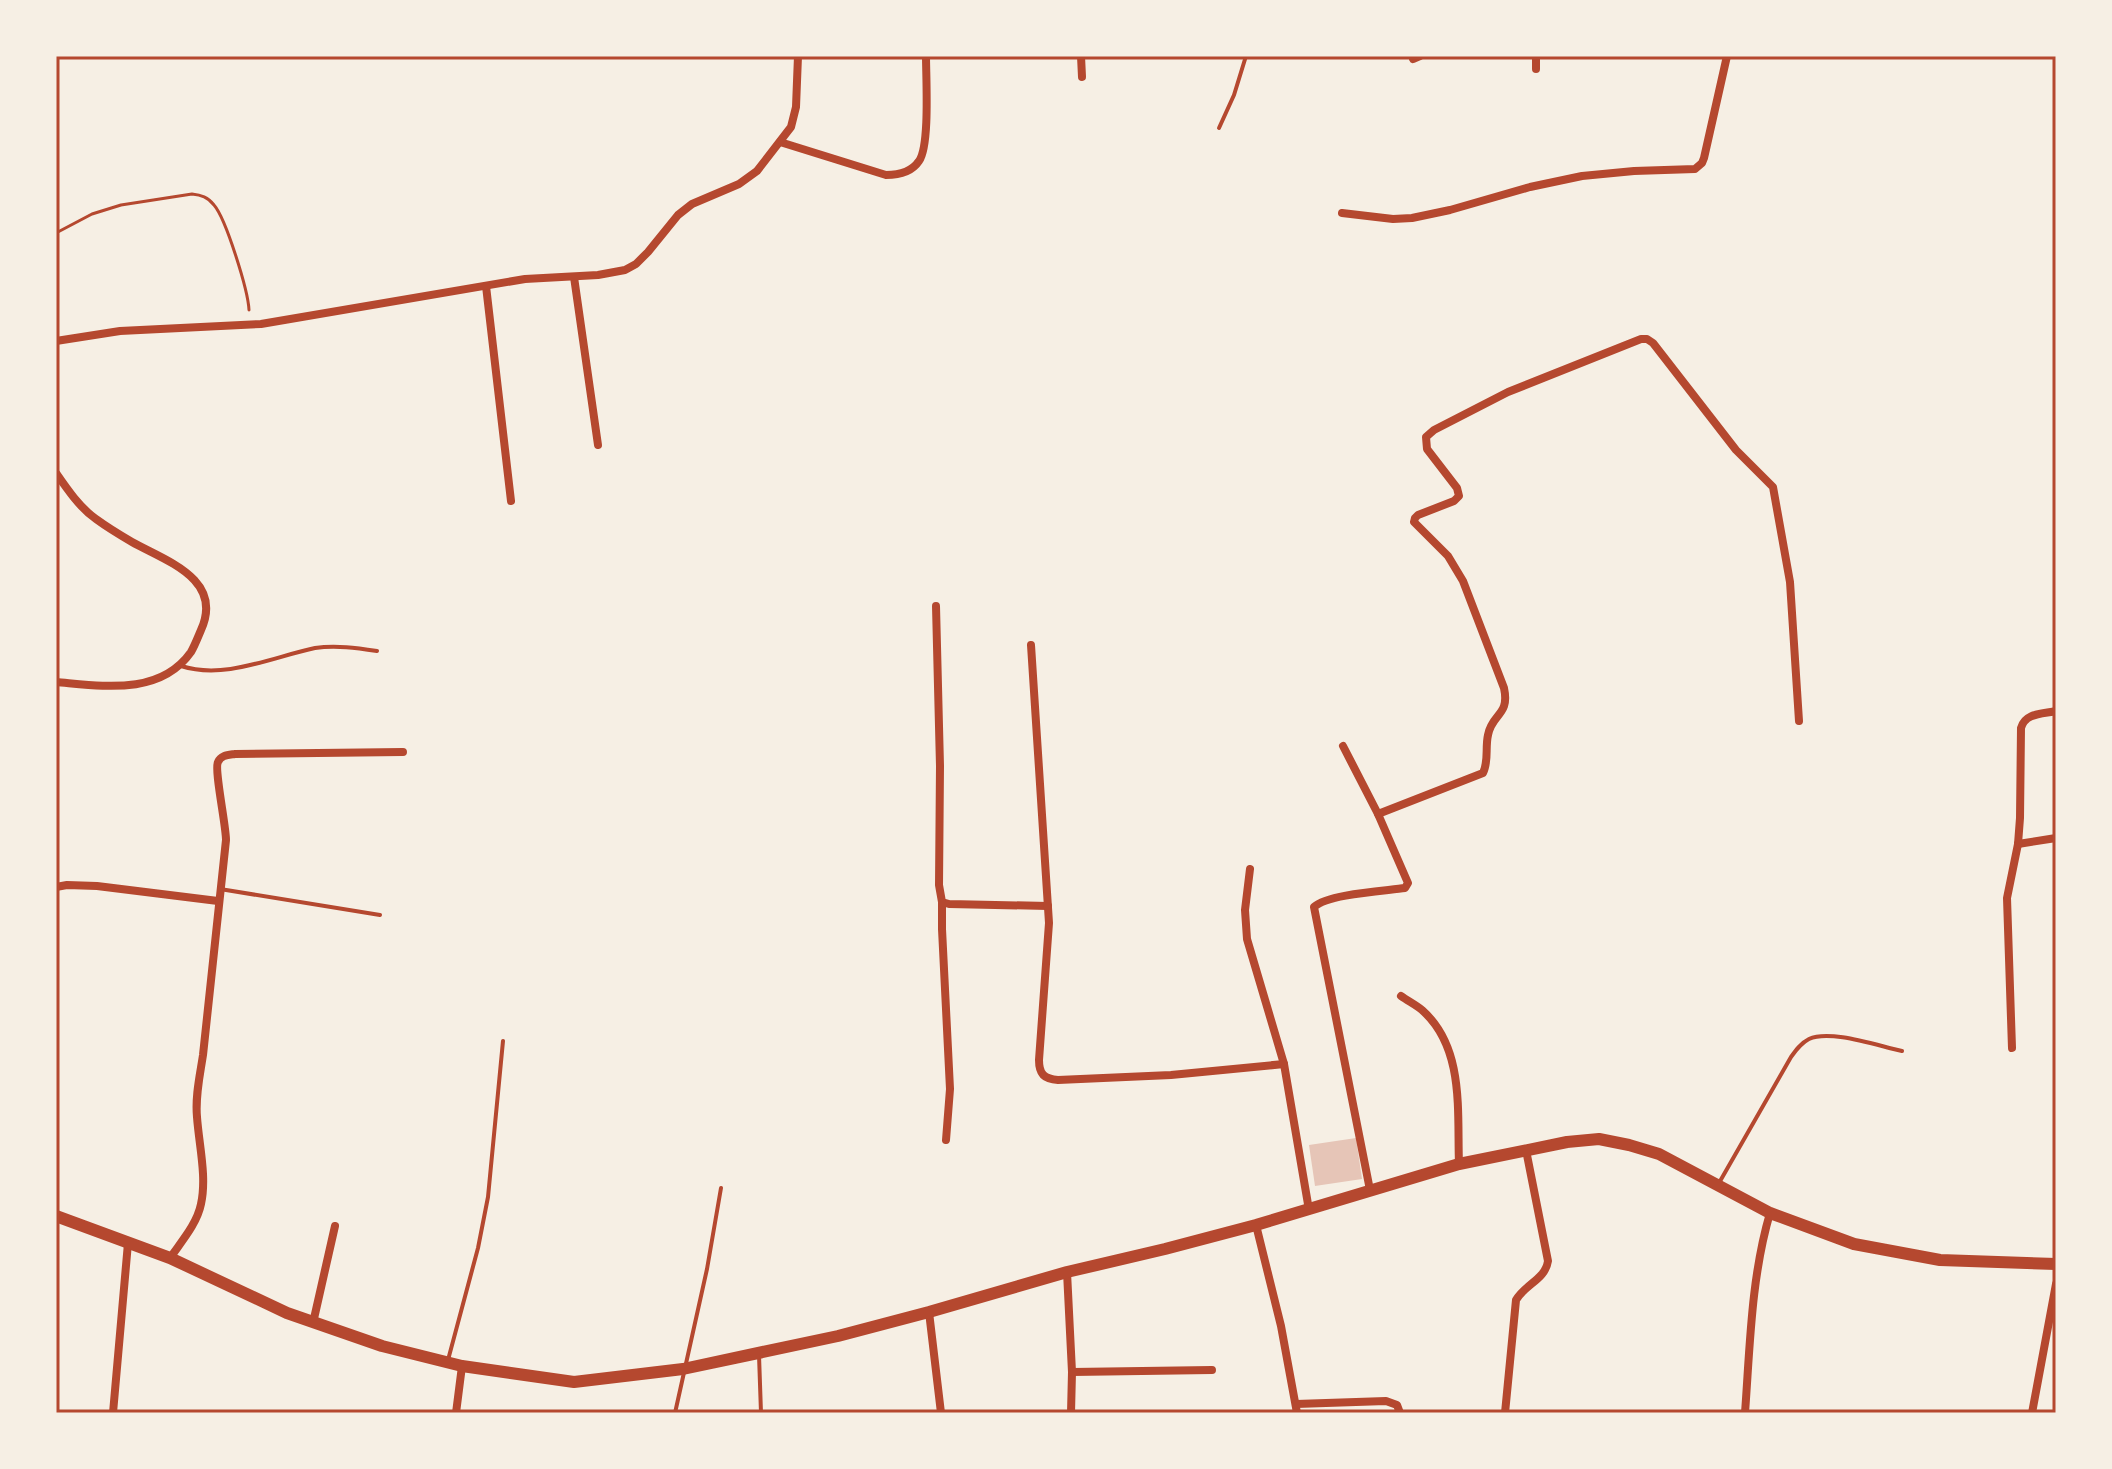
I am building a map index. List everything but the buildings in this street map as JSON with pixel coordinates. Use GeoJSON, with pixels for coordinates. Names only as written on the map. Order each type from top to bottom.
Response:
{"type":"FeatureCollection","features":[{"type":"Feature","properties":{"kind":"main road"},"geometry":{"type":"LineString","coordinates":[[56,1216],[170,1258],[313,1323],[410,1355],[462,1366],[574,1382],[683,1369],[759,1354],[1256,1225],[1459,1164],[1567,1142],[1599,1139],[1659,1154],[1770,1213],[1854,1244],[1940,1260],[2056,1264]]}},
{"type":"Feature","properties":{"kind":"street"},"geometry":{"type":"LineString","coordinates":[[56,341],[120,331],[250,324],[536,278],[574,277],[625,270],[636,264],[678,215],[692,204],[739,184],[757,171],[791,127],[796,107],[798,56]]}},
{"type":"Feature","properties":{"kind":"street"},"geometry":{"type":"LineString","coordinates":[[777,145],[886,175],[911,169],[918,164],[923,148],[926,56]]}},
{"type":"Feature","properties":{"kind":"street"},"geometry":{"type":"LineString","coordinates":[[1081,56],[1082,77]]}},
{"type":"Feature","properties":{"kind":"street"},"geometry":{"type":"LineString","coordinates":[[1536,56],[1536,69]]}},
{"type":"Feature","properties":{"kind":"street"},"geometry":{"type":"LineString","coordinates":[[1342,213],[1412,218],[1568,179],[1634,171],[1695,169],[1704,158],[1727,56]]}},
{"type":"Feature","properties":{"kind":"street"},"geometry":{"type":"LineString","coordinates":[[574,277],[598,445]]}},
{"type":"Feature","properties":{"kind":"street"},"geometry":{"type":"LineString","coordinates":[[486,286],[511,501]]}},
{"type":"Feature","properties":{"kind":"street"},"geometry":{"type":"LineString","coordinates":[[1378,814],[1483,773],[1488,733],[1506,700],[1463,581],[1448,556],[1414,522],[1418,515],[1454,501],[1459,496],[1457,488],[1427,449],[1426,437],[1508,392],[1644,338],[1650,340],[1663,355],[1736,450],[1773,487],[1790,582],[1799,721]]}},
{"type":"Feature","properties":{"kind":"street"},"geometry":{"type":"LineString","coordinates":[[56,473],[92,517],[175,564],[197,583],[206,601],[206,618],[192,650],[179,666],[162,677],[141,685],[56,682]]}},
{"type":"Feature","properties":{"kind":"street"},"geometry":{"type":"LineString","coordinates":[[936,606],[939,885],[950,1089],[946,1140]]}},
{"type":"Feature","properties":{"kind":"street"},"geometry":{"type":"LineString","coordinates":[[1031,645],[1048,906],[1039,1060],[1045,1077],[1058,1080],[1171,1075],[1284,1064]]}},
{"type":"Feature","properties":{"kind":"street"},"geometry":{"type":"LineString","coordinates":[[2012,1048],[2007,898],[2018,844],[2023,722],[2029,716],[2056,711]]}},
{"type":"Feature","properties":{"kind":"street"},"geometry":{"type":"LineString","coordinates":[[1343,746],[1378,814],[1408,883],[1407,887],[1334,899],[1314,907],[1370,1190]]}},
{"type":"Feature","properties":{"kind":"street"},"geometry":{"type":"LineString","coordinates":[[170,1258],[195,1223],[203,1191],[196,1113],[226,840],[216,765],[222,757],[235,754],[403,752]]}},
{"type":"Feature","properties":{"kind":"street"},"geometry":{"type":"LineString","coordinates":[[2018,844],[2056,838]]}},
{"type":"Feature","properties":{"kind":"street"},"geometry":{"type":"LineString","coordinates":[[1250,869],[1245,910],[1247,939],[1284,1064],[1309,1210]]}},
{"type":"Feature","properties":{"kind":"street"},"geometry":{"type":"LineString","coordinates":[[56,887],[97,886],[218,901]]}},
{"type":"Feature","properties":{"kind":"street"},"geometry":{"type":"LineString","coordinates":[[942,902],[1048,906]]}},
{"type":"Feature","properties":{"kind":"street"},"geometry":{"type":"LineString","coordinates":[[1401,996],[1423,1010],[1435,1024],[1451,1055],[1455,1070],[1459,1164]]}},
{"type":"Feature","properties":{"kind":"street"},"geometry":{"type":"LineString","coordinates":[[1505,1413],[1516,1300],[1522,1291],[1541,1277],[1548,1261],[1526,1150]]}},
{"type":"Feature","properties":{"kind":"street"},"geometry":{"type":"LineString","coordinates":[[1745,1413],[1753,1304],[1761,1244],[1770,1213]]}},
{"type":"Feature","properties":{"kind":"street"},"geometry":{"type":"LineString","coordinates":[[1256,1225],[1297,1408],[1386,1401],[1397,1405],[1400,1413]]}},
{"type":"Feature","properties":{"kind":"street"},"geometry":{"type":"LineString","coordinates":[[313,1323],[335,1226]]}},
{"type":"Feature","properties":{"kind":"street"},"geometry":{"type":"LineString","coordinates":[[113,1413],[128,1243]]}},
{"type":"Feature","properties":{"kind":"street"},"geometry":{"type":"LineString","coordinates":[[1067,1272],[1071,1413]]}},
{"type":"Feature","properties":{"kind":"street"},"geometry":{"type":"LineString","coordinates":[[2032,1413],[2056,1284]]}},
{"type":"Feature","properties":{"kind":"street"},"geometry":{"type":"LineString","coordinates":[[929,1312],[941,1413]]}},
{"type":"Feature","properties":{"kind":"street"},"geometry":{"type":"LineString","coordinates":[[456,1413],[462,1366]]}},
{"type":"Feature","properties":{"kind":"street"},"geometry":{"type":"LineString","coordinates":[[1072,1372],[1212,1370]]}},
{"type":"Feature","properties":{"kind":"lane"},"geometry":{"type":"LineString","coordinates":[[1219,128],[1234,95],[1246,56]]}},
{"type":"Feature","properties":{"kind":"lane"},"geometry":{"type":"LineString","coordinates":[[179,666],[195,671],[218,671],[331,646],[377,651]]}},
{"type":"Feature","properties":{"kind":"lane"},"geometry":{"type":"LineString","coordinates":[[220,889],[380,915]]}},
{"type":"Feature","properties":{"kind":"lane"},"geometry":{"type":"LineString","coordinates":[[1718,1185],[1791,1057],[1803,1043],[1820,1036],[1835,1036],[1902,1051]]}},
{"type":"Feature","properties":{"kind":"lane"},"geometry":{"type":"LineString","coordinates":[[448,1363],[488,1197],[503,1041]]}},
{"type":"Feature","properties":{"kind":"lane"},"geometry":{"type":"LineString","coordinates":[[675,1413],[707,1269],[721,1188]]}},
{"type":"Feature","properties":{"kind":"lane"},"geometry":{"type":"LineString","coordinates":[[759,1354],[761,1413]]}},
{"type":"Feature","properties":{"kind":"path"},"geometry":{"type":"LineString","coordinates":[[56,233],[92,214],[121,205],[202,195],[215,206],[236,256],[249,302],[250,324]]}}]}
